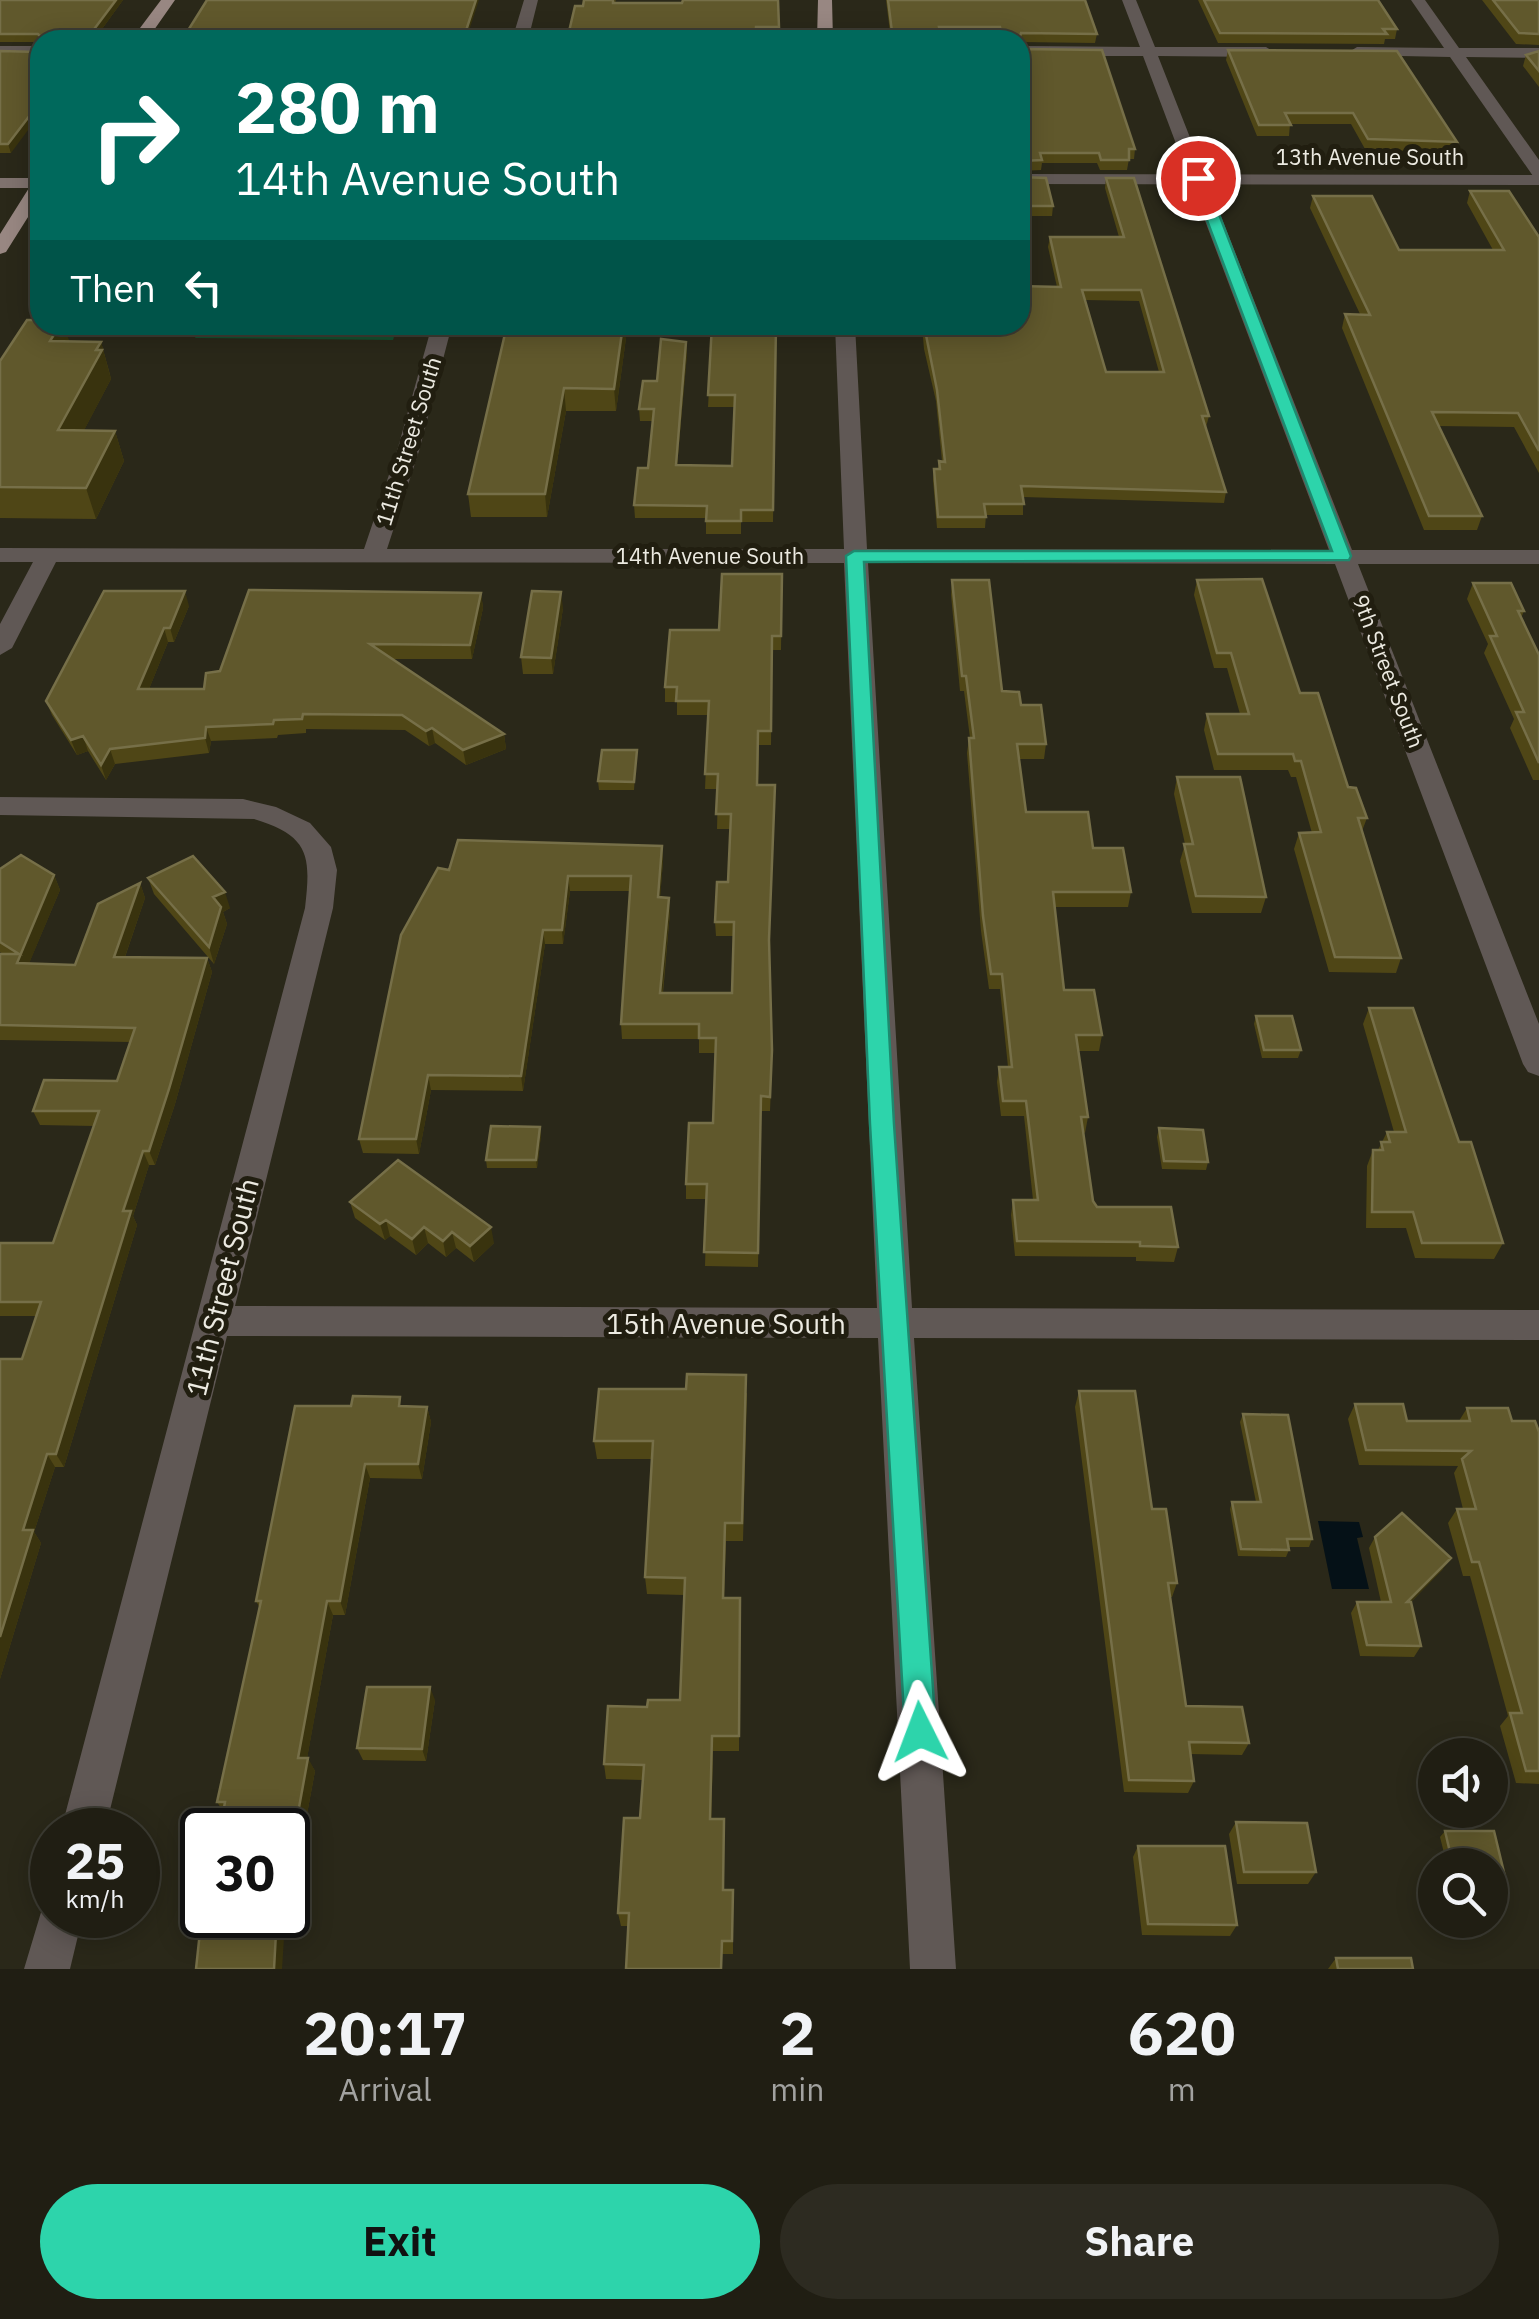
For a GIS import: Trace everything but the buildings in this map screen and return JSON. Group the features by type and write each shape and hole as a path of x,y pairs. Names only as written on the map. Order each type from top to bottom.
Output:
{"main road":[{"path":"146,30 168,0"},
{"path":"825,0 826,30"},
{"path":"0,183 30,184"},
{"path":"0,251 30,201"},
{"path":"0,251 30,232"}],"street":[{"path":"523,30 531,0"},
{"name":"9th Street South","path":"1129,0 1539,1064"},
{"path":"1418,0 1539,172"},
{"path":"0,51 30,51"},
{"path":"1030,52 1283,52"},
{"path":"1337,52 1539,53"},
{"name":"13th Avenue South","path":"1030,178 1539,180"},
{"name":"11th Street South","path":"373,556 408,451 439,335"},
{"path":"845,335 895,1324 933,1969"},
{"name":"14th Avenue South","path":"0,555 1539,557"},
{"path":"0,648 48,555"},
{"name":"11th Street South","path":"0,806 268,812 314,842 324,861 319,908 89,1808"},
{"name":"15th Avenue South","path":"214,1321 1539,1325"},
{"path":"47,1969 55,1938"}],"green space":[{"path":"197,335 395,335 393,340 195,338"}],"shaded area":[{"path":"1318,1521 1359,1522 1363,1537 1357,1538 1369,1589 1332,1589"}],"route":[{"path":"920,1732 882,1124 854,556 1342,556 1198,178"}]}
